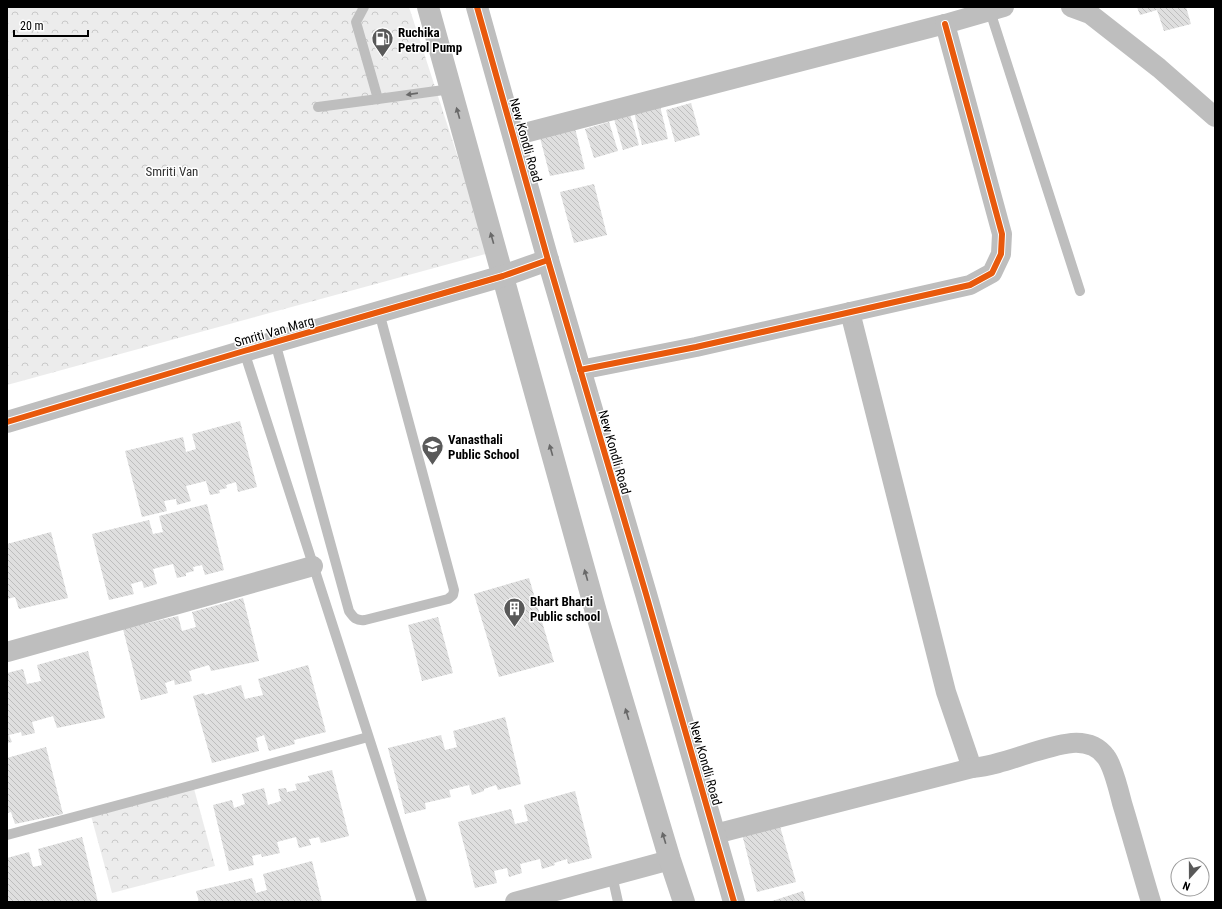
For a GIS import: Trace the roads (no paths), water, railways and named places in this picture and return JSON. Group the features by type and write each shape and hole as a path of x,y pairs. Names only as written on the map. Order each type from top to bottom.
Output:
{"street":[{"path":"428,7 596,612 670,860 684,902"},
{"name":"New Kondli Road","path":"477,7 548,260 734,902"},
{"path":"1071,7 1090,14 1212,110"},
{"path":"513,136 945,24 997,9"},
{"path":"580,370 696,347 970,285 992,273 1001,254 1002,234 945,24"},
{"name":"Smriti Van Marg","path":"7,422 503,276 548,260"},
{"path":"850,312 946,692 972,768"},
{"path":"7,652 313,566"},
{"path":"715,834 972,768 984,767 1052,747 1072,743 1084,743 1097,747 1107,758 1115,779 1151,902"},
{"path":"515,902 670,860"}],"lane":[{"path":"364,7 356,22 378,99"},
{"path":"997,9 1080,291"},
{"path":"318,107 451,89"},
{"path":"275,342 349,611 354,618 365,620 448,599 453,595 454,590 379,312"},
{"path":"244,351 422,902"},
{"path":"7,835 368,737"},
{"path":"612,875 618,902"}],"place":[{"name":"Ruchika Petrol Pump","path":"382,58"},
{"name":"Vanasthali Public School","path":"433,466"},
{"name":"Bhart Bharti Public school","path":"514,628"}],"park label":[{"name":"Smriti Van","path":"172,171"}]}
